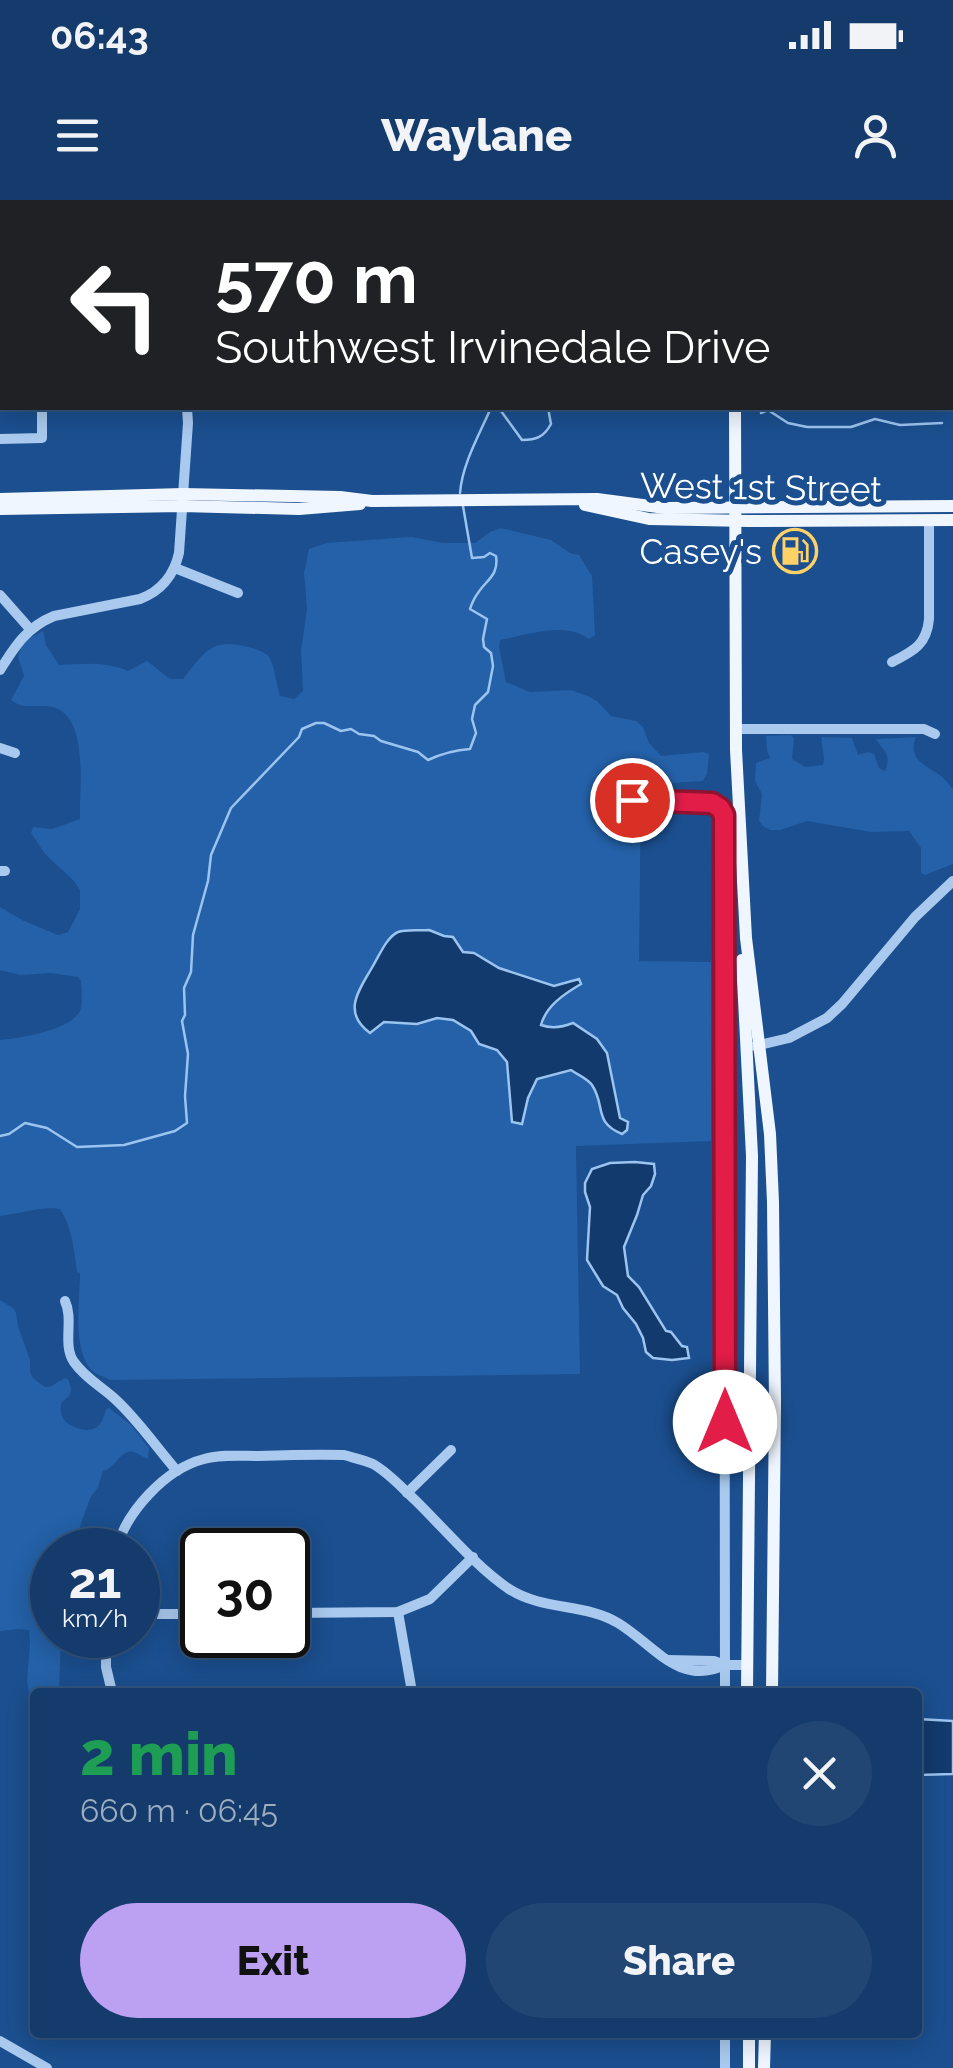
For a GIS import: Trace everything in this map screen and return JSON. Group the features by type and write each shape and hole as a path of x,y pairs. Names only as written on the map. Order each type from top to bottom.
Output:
{"main road":[{"path":"735,410 736,729 752,1047 747,1688"},
{"name":"West 1st Street","path":"0,499 611,500 735,514 953,520"},
{"name":"West 1st Street","path":"0,509 182,500"},
{"name":"West 1st Street","path":"735,514 953,506"},
{"path":"752,1047 770,1134 773,1202 772,1688"},
{"path":"750,2038 750,2068"},
{"path":"764,2068 765,2038"}],"street":[{"path":"0,438 42,438 42,410"},
{"path":"0,670 30,629 54,616 149,596 167,581 178,553 188,410"},
{"path":"892,662 921,646 927,634 928,520"},
{"path":"174,568 238,593"},
{"path":"0,595 30,629"},
{"path":"736,729 924,729 935,734"},
{"path":"0,748 15,753"},
{"path":"632,800 712,803 724,815 726,1688"},
{"path":"752,1047 788,1038 827,1018 906,927 953,881"},
{"path":"65,1301 70,1312 73,1360 121,1405 177,1472"},
{"path":"724,1318 750,1318"},
{"path":"408,1493 451,1450"},
{"path":"123,1528 138,1503 199,1460 223,1456 344,1456 370,1462 385,1471 499,1581 522,1596 610,1619 667,1660 747,1665"},
{"path":"310,1613 398,1612 430,1599 473,1557"},
{"path":"398,1612 411,1688"},
{"path":"106,1658 111,1688"},
{"path":"725,2038 725,2068"},
{"path":"0,2041 47,2068"}],"shaded area":[{"path":"501,528 551,540 579,555 592,576 595,635 589,639 557,630 500,640 506,682 530,692 571,690 590,697 611,716 636,721 661,756 709,754 703,781 641,785 639,961 711,962 711,1141 576,1146 580,1374 110,1380 99,1375 87,1365 83,1354 78,1326 80,1273 60,1209 0,1216 0,1040 63,1025 78,1014 82,1002 78,977 51,973 20,975 0,970 0,907 58,935 68,932 80,909 80,890 45,854 31,833 33,827 52,829 80,819 78,741 66,715 56,708 11,700 24,676 18,657 23,642 43,631 46,645 59,665 103,664 128,671 147,661 170,679 183,679 210,649 235,644 267,655 280,696 294,699 303,691 301,651 307,609 304,573 309,549 327,543 412,537 443,543 475,543"},
{"path":"791,735 792,759 805,767 823,765 822,737 852,738 858,755 874,754 879,768 885,771 887,757 876,739 916,737 916,757 953,789 953,864 925,875 921,873 921,848 909,831 871,832 807,821 780,830 763,826 759,821 762,794 755,781 756,763 770,758 766,736"},
{"path":"429,930 453,937 463,952 554,986 579,979 581,984 551,1006 541,1025 573,1023 597,1039 607,1053 620,1118 628,1122 627,1130 622,1134 607,1124 592,1085 571,1070 537,1079 522,1124 512,1122 507,1062 497,1050 479,1044 471,1031 453,1020 384,1022 370,1033 361,1025 356,1016 356,999 387,942 398,932"},
{"path":"610,1163 654,1164 655,1174 624,1247 628,1276 666,1331 687,1347 689,1358 653,1358 646,1352 636,1324 617,1295 603,1286 587,1260 590,1207 585,1183 592,1169"},
{"path":"0,1300 16,1313 33,1378 45,1387 68,1379 70,1393 61,1403 66,1422 83,1430 93,1429 109,1408 131,1425 149,1448 148,1459 129,1452 103,1471 80,1528 30,1528 30,1643 29,1630 0,1631"},
{"path":"30,1643 30,1658 60,1658 59,1688 30,1688 30,1699 27,1680"},
{"path":"922,1719 953,1721 953,1774 922,1775"}],"waterway":[{"path":"460,493 467,461 490,410"},
{"path":"490,410 501,411 522,440 539,437 548,428 548,410"},
{"path":"761,413 768,410 788,423 807,427 851,427 875,419 900,425 942,423"},
{"path":"0,1136 25,1123 47,1128 77,1147 124,1145 175,1131 187,1123 184,988 191,972 193,935 211,855 231,808 299,737 302,729 316,723 341,731 351,729 418,752 428,760 470,749 476,733 472,719 475,705 488,692 493,666 491,653 484,647 487,619 470,609 494,573 496,556 490,553 472,558 463,506"}],"place":[{"name":"Casey's","path":"795,551"}],"route":[{"path":"632,800 712,803 724,815 725,1422"}]}
